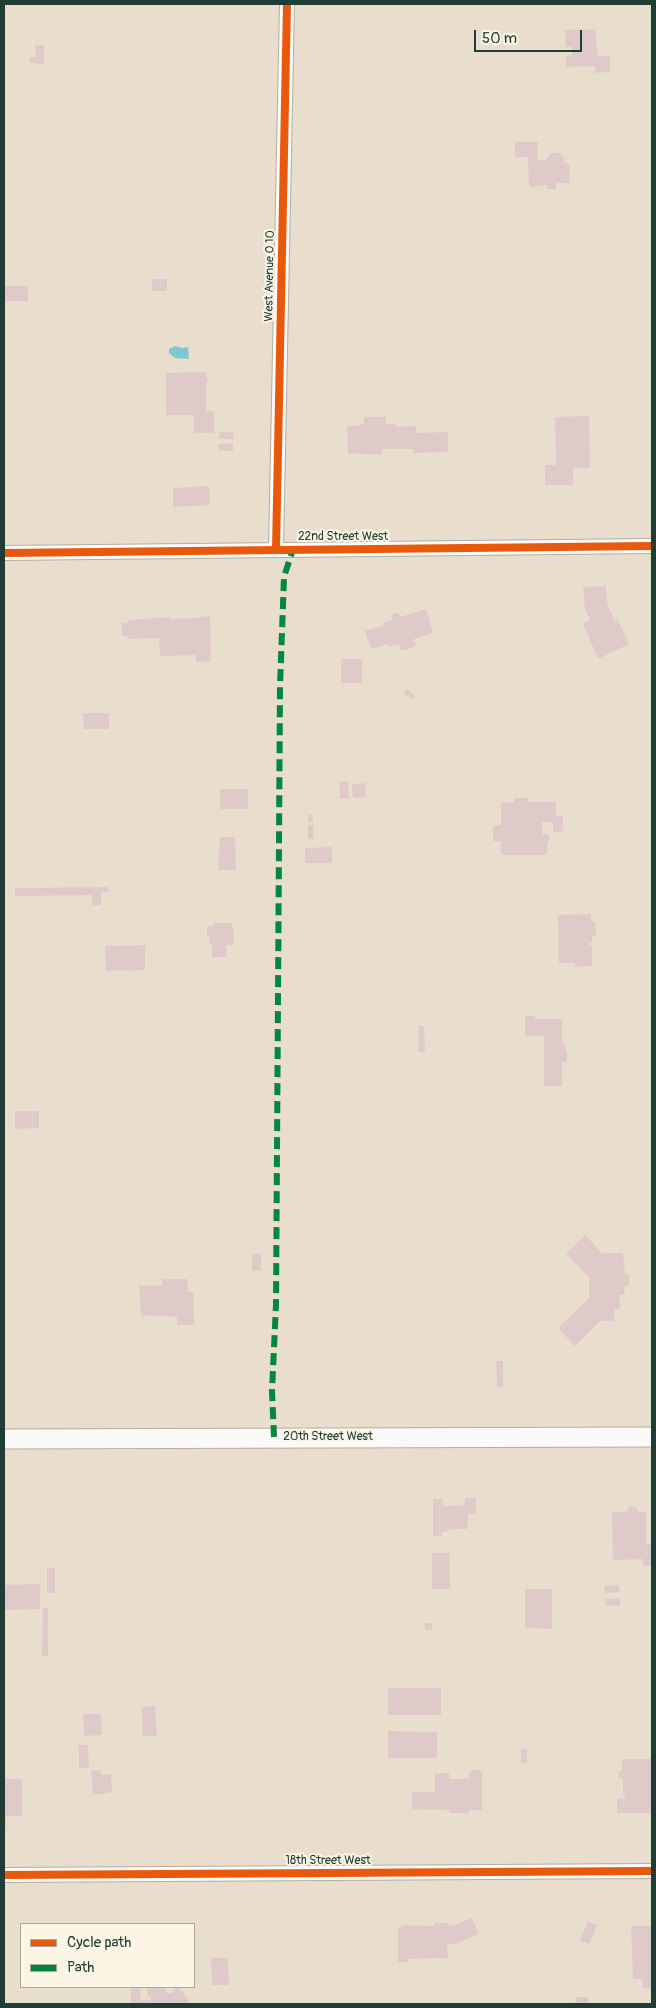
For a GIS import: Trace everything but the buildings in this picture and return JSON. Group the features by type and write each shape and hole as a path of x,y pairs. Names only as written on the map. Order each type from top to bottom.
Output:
{"main road":[{"name":"20th Street West","path":"4,1439 652,1437"}],"street":[{"name":"West Avenue O 10","path":"276,549 287,4"},
{"name":"22nd Street West","path":"4,552 652,546"},
{"name":"18th Street West","path":"4,1875 652,1871"}],"water":[{"path":"175,346 188,347 189,359 175,358 169,353 169,349"}],"marked path":[{"path":"274,1437 272,1391 276,1305 280,687 284,577 293,549"}],"cycle path":[{"path":"276,549 287,4"},
{"path":"4,553 652,546"},
{"path":"4,1875 652,1871"}]}
